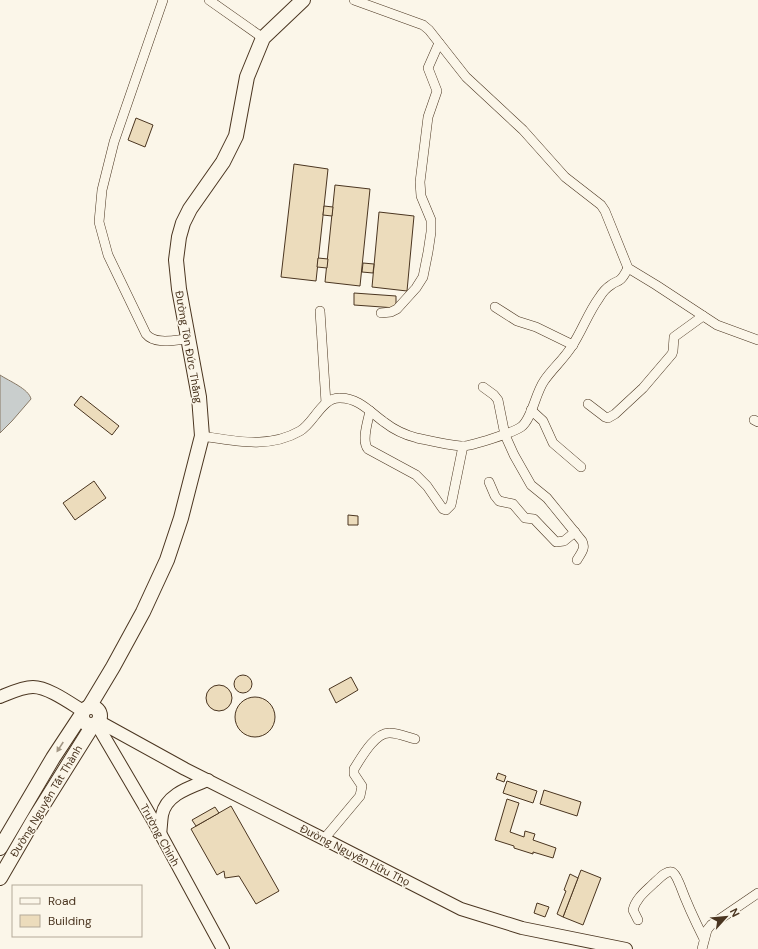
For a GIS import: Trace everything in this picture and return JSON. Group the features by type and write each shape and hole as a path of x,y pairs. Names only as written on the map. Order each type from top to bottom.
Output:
{"highway":[{"name":"Đường Tôn Đức Thắng","path":"84,711 113,667 143,612 167,560 182,518 202,436 199,397 187,339 176,260 183,223 190,209 231,149 236,136 247,77 263,38 303,0"},
{"path":"84,711 92,707 98,710 99,714 96,723"},
{"name":"Đường Nguyễn Tất Thành","path":"0,848 46,769 84,711"},
{"name":"Đường Nguyễn Tất Thành","path":"0,878 33,820 96,723"}],"main road":[{"path":"0,697 28,687 40,688 56,695 84,711"},
{"name":"Đường Nguyễn Hữu Thọ","path":"96,723 461,909 522,928 626,949"},
{"name":"Trường Chinh","path":"96,723 160,834 223,949"},
{"path":"160,834 162,813 168,804 176,795 208,780"}],"street":[{"path":"163,0 114,142 102,190 99,222 108,255 146,334 150,339 156,340 187,339"},
{"path":"209,0 263,38"},
{"path":"354,0 423,26 429,30 466,77 523,130 565,177 601,205 605,210 628,268 717,325 758,340"},
{"path":"381,313 391,312 397,309 416,288 423,277 428,252 431,220 421,196 420,182 428,117 437,92 428,68 439,43"},
{"path":"202,436 243,442 259,442 283,438 300,431 308,425 326,403 334,398 342,398 357,402 385,423 415,438 463,446 505,435 520,428 524,424 538,390 546,377 573,345 598,299 611,284 622,278 628,268"},
{"path":"495,307 518,321 536,327 573,345"},
{"path":"320,311 326,403"},
{"path":"588,404 605,417 608,418 615,414 643,388 672,354 674,337 703,316"},
{"path":"483,388 494,395 498,400 505,435 514,455 531,485 547,498 584,545 577,560"},
{"path":"531,410 543,421 553,443 581,467"},
{"path":"370,411 364,441 366,447 416,475 427,486 443,509 446,510 451,505 463,446"},
{"path":"489,482 495,496 499,501 513,504 526,518 534,519 556,542 564,541 575,532"},
{"path":"324,839 360,796 362,786 354,774 354,769 375,740 386,733 415,739"},
{"path":"638,920 633,910 637,900 658,879 670,871 674,873 678,880 688,908 704,939"},
{"path":"702,949 707,930 711,925 758,893"}],"shaded area":[{"path":"0,375 27,392 31,399 0,433"}],"building":[{"path":"136,118 153,125 145,147 128,140"},
{"path":"294,164 328,169 316,281 281,277"},
{"path":"335,185 370,189 360,286 325,282"},
{"path":"324,206 333,207 332,216 323,215"},
{"path":"379,212 414,216 407,291 372,287"},
{"path":"318,258 328,259 327,268 317,267"},
{"path":"363,263 374,264 373,273 362,272"},
{"path":"354,293 396,296 396,308 354,305"},
{"path":"81,396 119,426 112,435 74,405"},
{"path":"94,481 106,498 75,520 63,503"},
{"path":"348,515 358,516 358,525 348,525"},
{"path":"243,675 249,678 252,684 249,690 243,693 237,690 234,684 237,678"},
{"path":"351,677 358,690 336,703 329,689"},
{"path":"219,685 228,689 232,698 228,707 219,711 210,707 206,698 210,689"},
{"path":"251,697 259,697 266,700 272,706 275,717 272,728 266,734 259,737 251,737 244,734 238,728 235,721 235,713 238,706 244,700"},
{"path":"498,773 506,776 504,782 496,779"},
{"path":"507,781 537,791 533,803 503,793"},
{"path":"544,790 581,802 577,816 540,804"},
{"path":"507,799 519,803 510,832 524,837 525,831 535,834 533,840 556,848 553,858 533,852 533,854 495,840"},
{"path":"231,806 279,891 256,904 239,876 225,878 224,871 217,875 191,829"},
{"path":"215,807 219,813 196,826 192,820"},
{"path":"581,870 601,878 583,925 563,917"},
{"path":"570,874 578,878 563,917 557,914 566,891 564,890"},
{"path":"537,903 549,907 545,917 534,913"}]}
